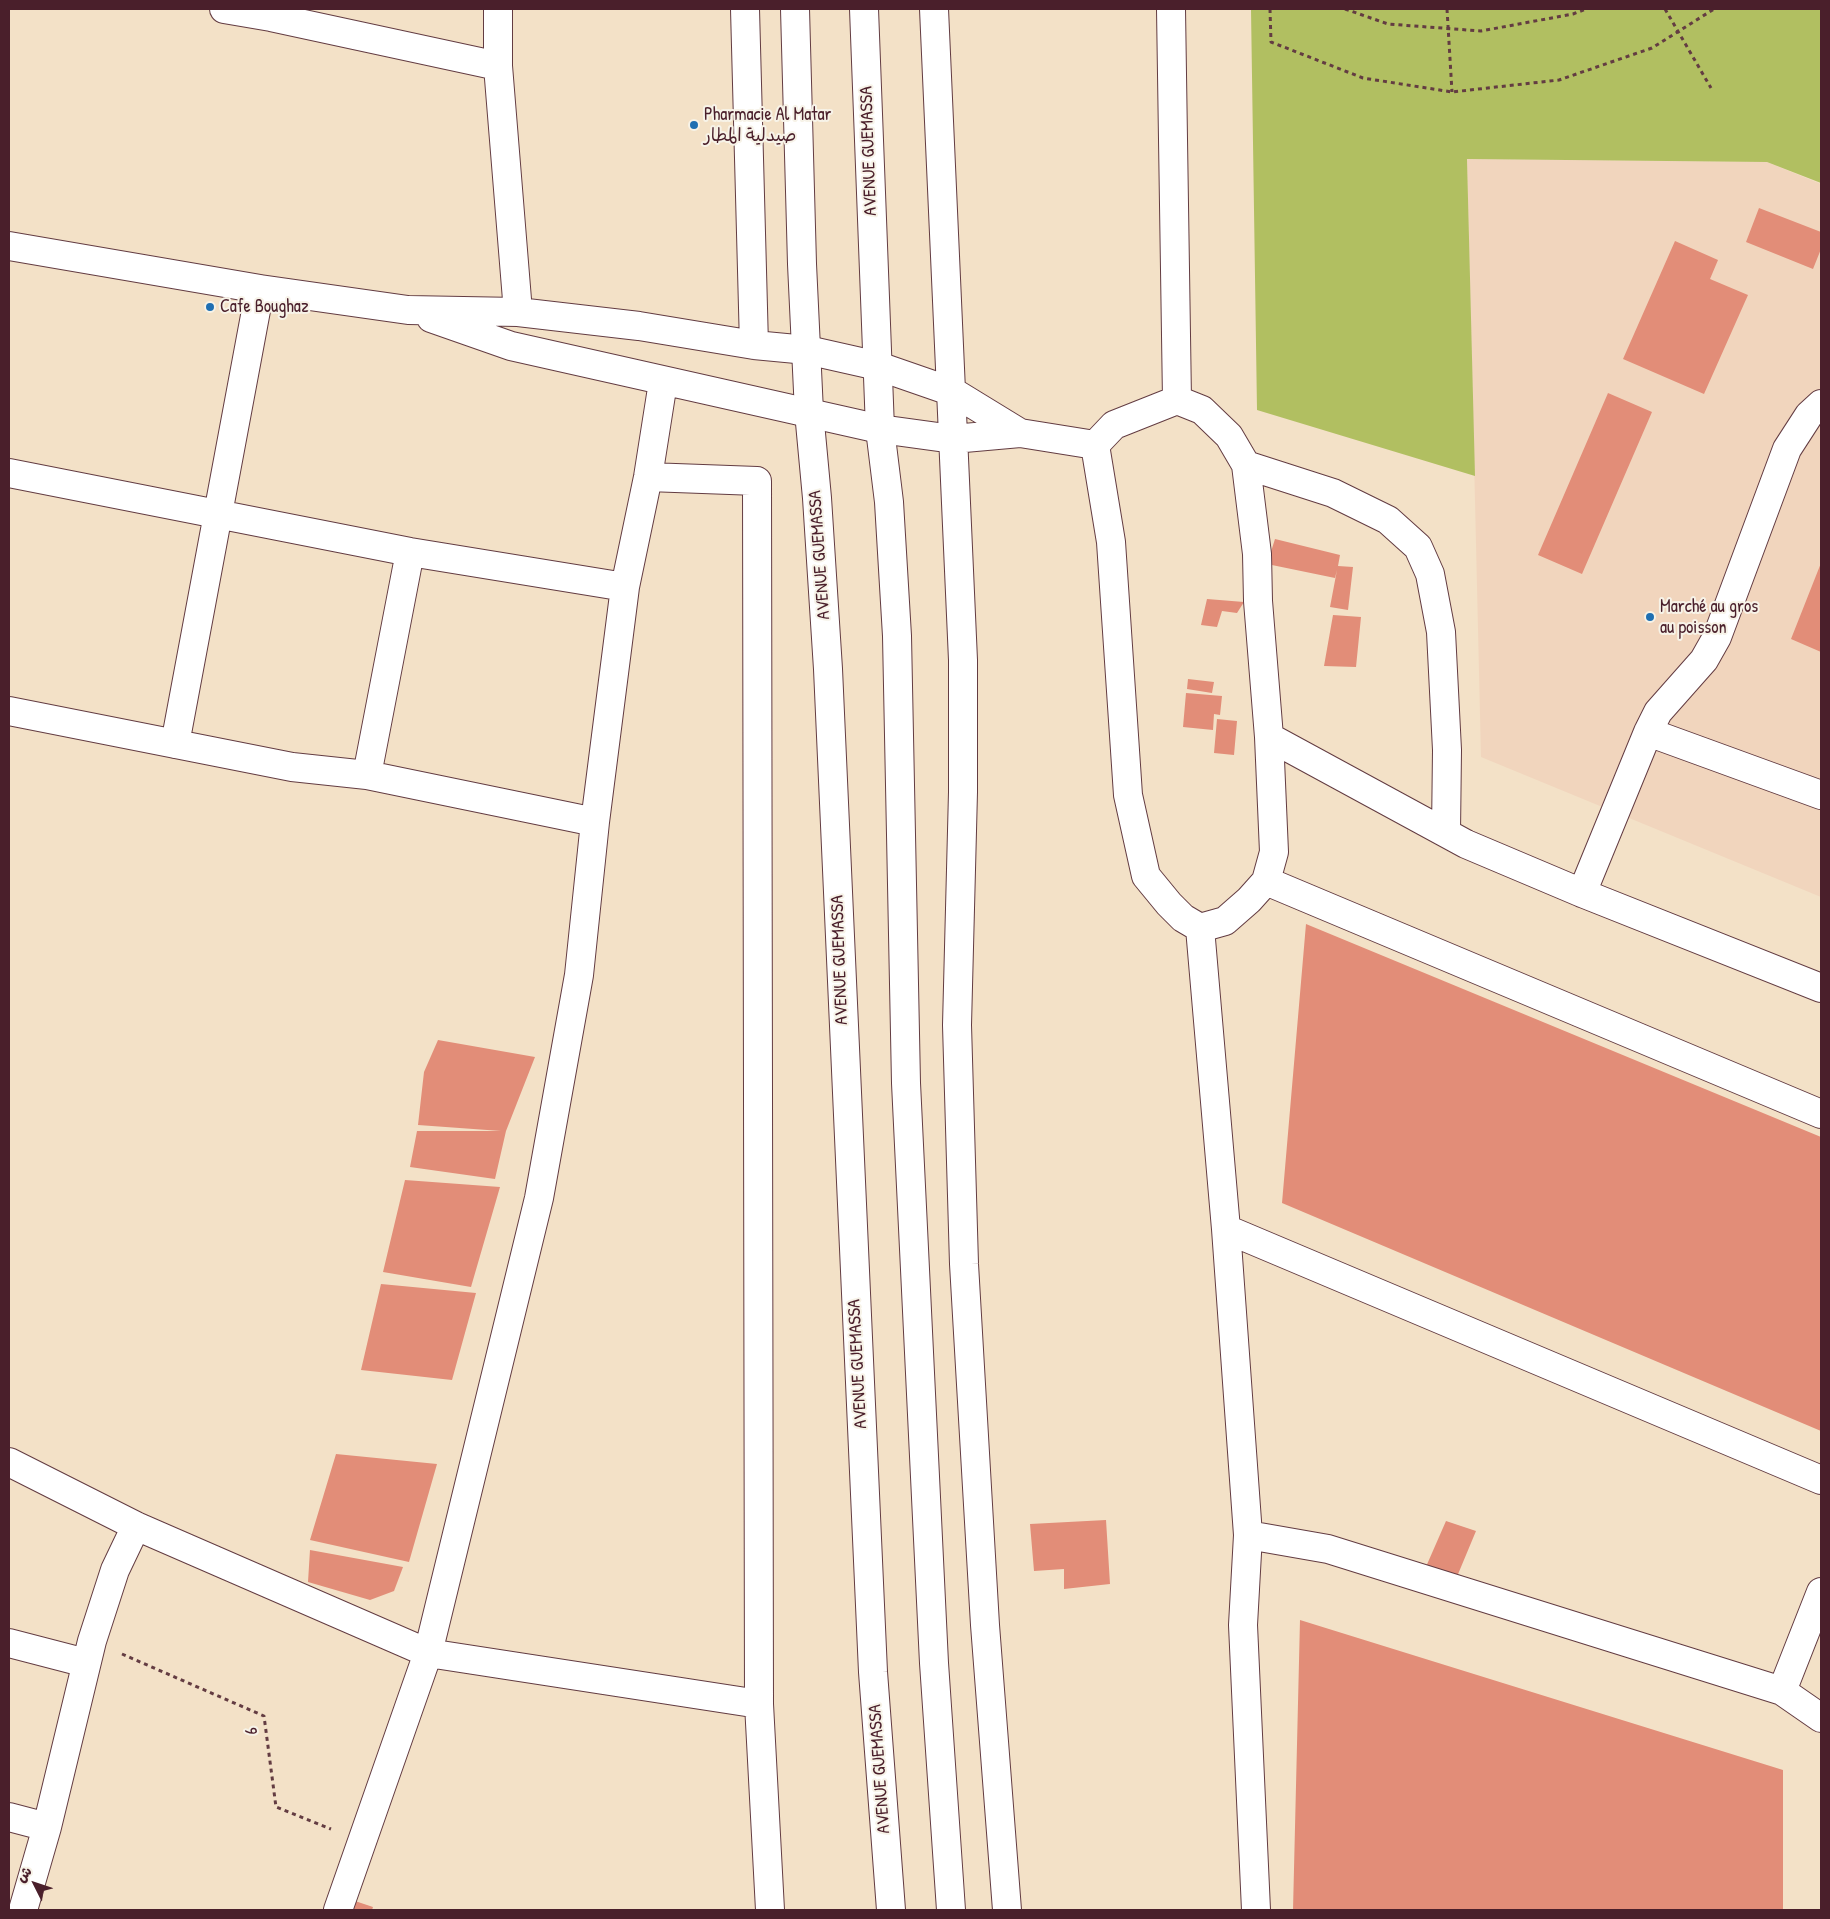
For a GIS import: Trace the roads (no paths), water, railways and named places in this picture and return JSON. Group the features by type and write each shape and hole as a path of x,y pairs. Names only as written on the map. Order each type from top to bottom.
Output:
{"street":[{"path":"224,9 272,17 498,66"},
{"path":"498,9 498,66 518,312"},
{"path":"744,9 754,345"},
{"name":"AVENUE GUEMASSA","path":"795,9 802,264 809,412 817,498 828,679 873,1672 891,1910"},
{"name":"AVENUE GUEMASSA","path":"864,9 880,429 889,502 897,636 906,1083 934,1663 951,1910"},
{"path":"934,9 963,660 963,792 957,1025 964,1264 985,1625 1008,1910"},
{"path":"1171,9 1177,400"},
{"path":"9,246 260,289 408,310 518,312 640,326 754,345 807,350 878,366 952,392 1020,433"},
{"path":"175,744 260,289"},
{"path":"408,310 511,346 662,382 809,412 880,429 953,439 1020,433 1095,445"},
{"path":"338,1910 428,1653 539,1198 579,975 595,822 625,587 648,477 662,382"},
{"path":"1177,400 1202,410 1229,436 1246,465 1257,554 1258,601 1269,737 1274,852 1266,881 1249,900 1224,921 1200,928 1183,918 1168,904 1146,876 1128,795 1111,542 1095,445 1114,425 1177,400"},
{"path":"1582,893 1648,732 1658,712 1704,660 1717,636 1787,449 1809,415 1821,404"},
{"path":"1246,465 1333,493 1388,520 1418,547 1430,574 1441,632 1447,750 1446,832"},
{"path":"9,473 410,552 625,587"},
{"path":"648,477 757,482 759,1704 770,1910"},
{"path":"367,775 410,552"},
{"path":"9,711 292,767 367,775 595,822"},
{"path":"1648,732 1821,795"},
{"path":"1269,737 1466,844 1582,893 1821,988"},
{"path":"1266,881 1821,1114"},
{"path":"1200,928 1226,1229 1248,1535 1243,1625 1256,1910"},
{"path":"1226,1229 1821,1480"},
{"path":"9,1462 136,1526 428,1653 759,1704"},
{"path":"23,1910 47,1827 89,1652 115,1570 136,1526"},
{"path":"1248,1535 1328,1549 1782,1691 1821,1718"},
{"path":"1782,1691 1821,1592"},
{"path":"9,1643 89,1652"},
{"path":"9,1817 47,1827"}],"place":[{"name":"Pharmacie Al Matar صيدلية المطار","path":"694,125"},
{"name":"Cafe Boughaz","path":"210,307"},
{"name":"Marché au gros au poisson","path":"1650,617"}]}
